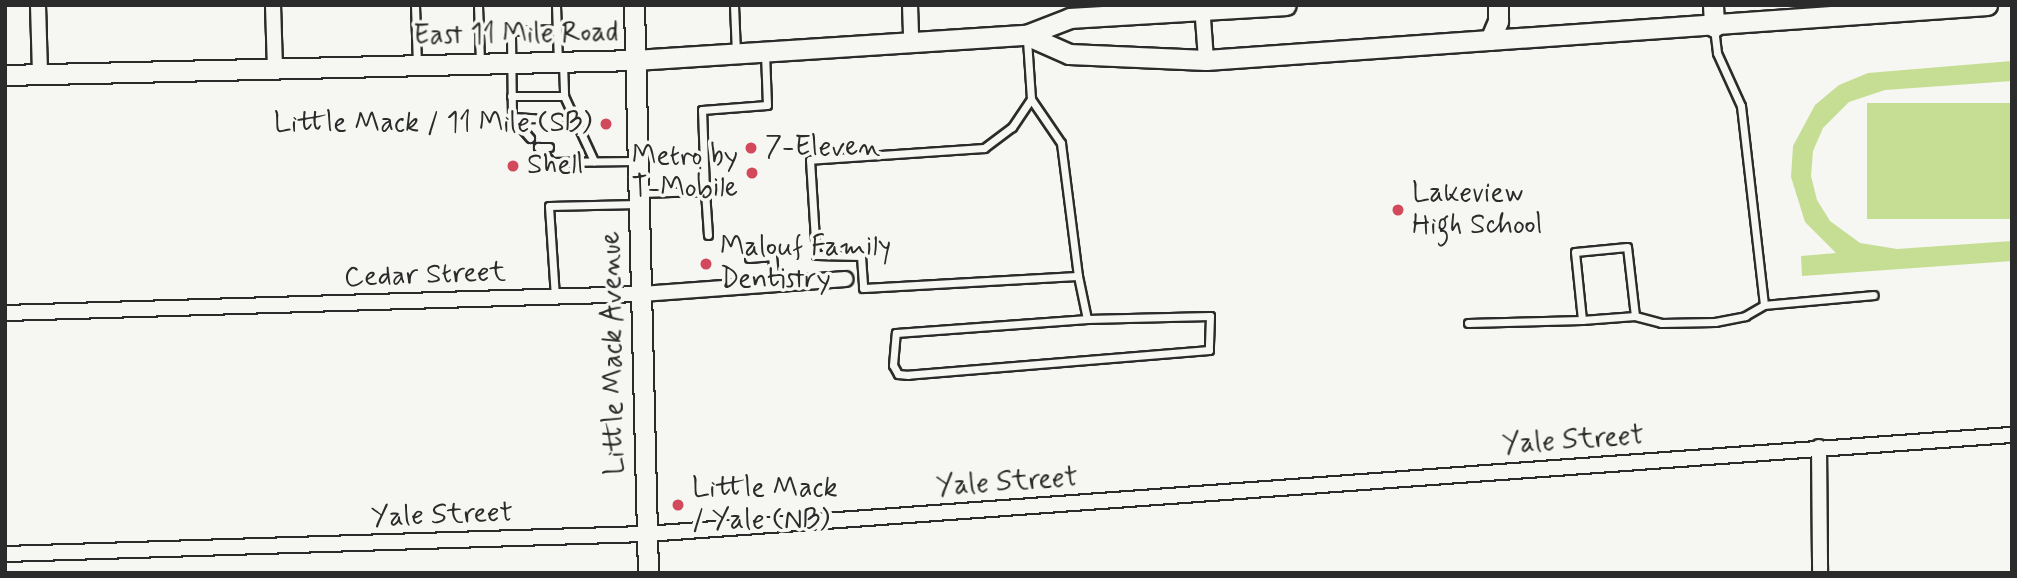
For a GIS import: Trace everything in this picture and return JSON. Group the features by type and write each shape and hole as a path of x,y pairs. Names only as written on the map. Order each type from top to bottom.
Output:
{"main road":[{"name":"Little Mack Avenue","path":"634,5 648,573"},
{"name":"East 11 Mile Road","path":"5,75 635,60 911,39 1026,35 1070,18 1286,5"},
{"path":"1490,40 1498,22 1498,5"},
{"path":"1713,5 1714,27"},
{"name":"East 11 Mile Road","path":"1026,35 1069,54 1206,60 1714,27 1987,5"}],"street":[{"path":"38,5 40,74"},
{"path":"273,5 275,68"},
{"path":"910,5 911,39"},
{"path":"1202,8 1206,60"},
{"name":"Cedar Street","path":"5,313 642,294 845,279"},
{"name":"Yale Street","path":"5,554 646,534 2012,435"},
{"path":"1819,447 1820,573"}],"lane":[{"path":"415,5 417,65"},
{"path":"478,5 480,64"},
{"path":"556,5 564,96 594,161"},
{"path":"734,5 736,54"},
{"path":"1714,27 1717,53 1741,106 1764,305"},
{"path":"530,138 512,117 511,31 557,29"},
{"path":"1026,35 1031,99 1061,143 1078,276 1087,319"},
{"path":"708,235 702,110 767,105 765,52"},
{"path":"511,96 564,96"},
{"path":"1031,99 1012,127 984,148 810,160 816,255 861,256 863,288 1078,276"},
{"path":"512,117 534,118"},
{"path":"561,117 574,117"},
{"path":"576,146 587,146"},
{"path":"549,147 538,147 551,162 638,160"},
{"path":"555,297 549,206 705,191"},
{"path":"1582,320 1575,252 1627,247 1635,316"},
{"path":"749,258 772,256 775,284"},
{"path":"845,279 862,278"},
{"path":"1468,323 1635,316 1661,323 1715,322 1745,316 1764,305 1874,295"},
{"path":"1210,316 1209,350 908,375 898,374 893,365 895,333 1087,319 1210,316"}],"green space":[{"path":"2012,61 2012,81 1885,90 1849,102 1823,128 1813,151 1811,176 1817,200 1830,221 1860,243 1897,249 2012,241 2012,261 1802,276 1801,256 1836,253 1805,222 1791,177 1793,146 1815,105 1839,85 1868,73"},
{"path":"1867,103 2012,103 2012,219 1867,219"}],"place":[{"name":"Little Mack / 11 Mile (SB)","path":"606,124"},
{"name":"7-Eleven","path":"751,148"},
{"name":"Shell","path":"513,166"},
{"name":"Metro by T-Mobile","path":"752,173"},
{"name":"Lakeview High School","path":"1398,210"},
{"name":"Malouf Family Dentistry","path":"706,264"},
{"name":"Little Mack / Yale (NB)","path":"678,505"}]}
